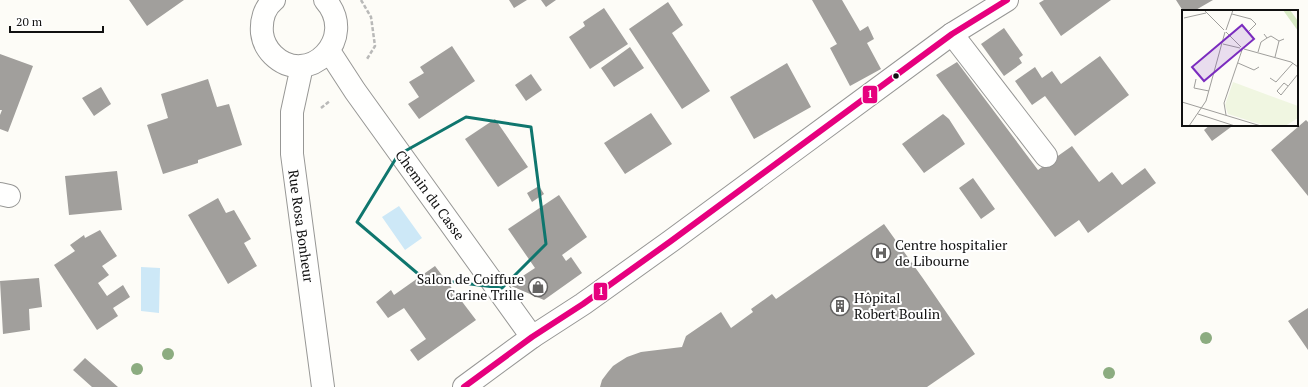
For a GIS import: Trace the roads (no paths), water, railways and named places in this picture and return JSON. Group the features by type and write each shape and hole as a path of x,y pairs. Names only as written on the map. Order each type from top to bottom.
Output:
{"street":[{"path":"274,0 264,14 262,26 263,39 269,50 278,59 289,64 302,66 313,64 322,59 330,51 335,40 337,28 335,15 326,0"},
{"path":"464,387 532,337 584,304 952,34 1007,0"},
{"path":"952,34 1046,156"},
{"name":"Chemin du Casse","path":"330,51 350,83 532,337"},
{"name":"Rue Rosa Bonheur","path":"302,66 292,112 292,154 323,387"}],"water":[{"path":"399,206 422,238 405,250 382,217"},
{"path":"141,267 160,268 159,313 141,311"}],"place":[{"name":"Centre hospitalier de Libourne","path":"881,253"},
{"name":"Salon de Coiffure Carine Trille","path":"538,287"},
{"name":"Hôpital Robert Boulin","path":"840,306"}]}
